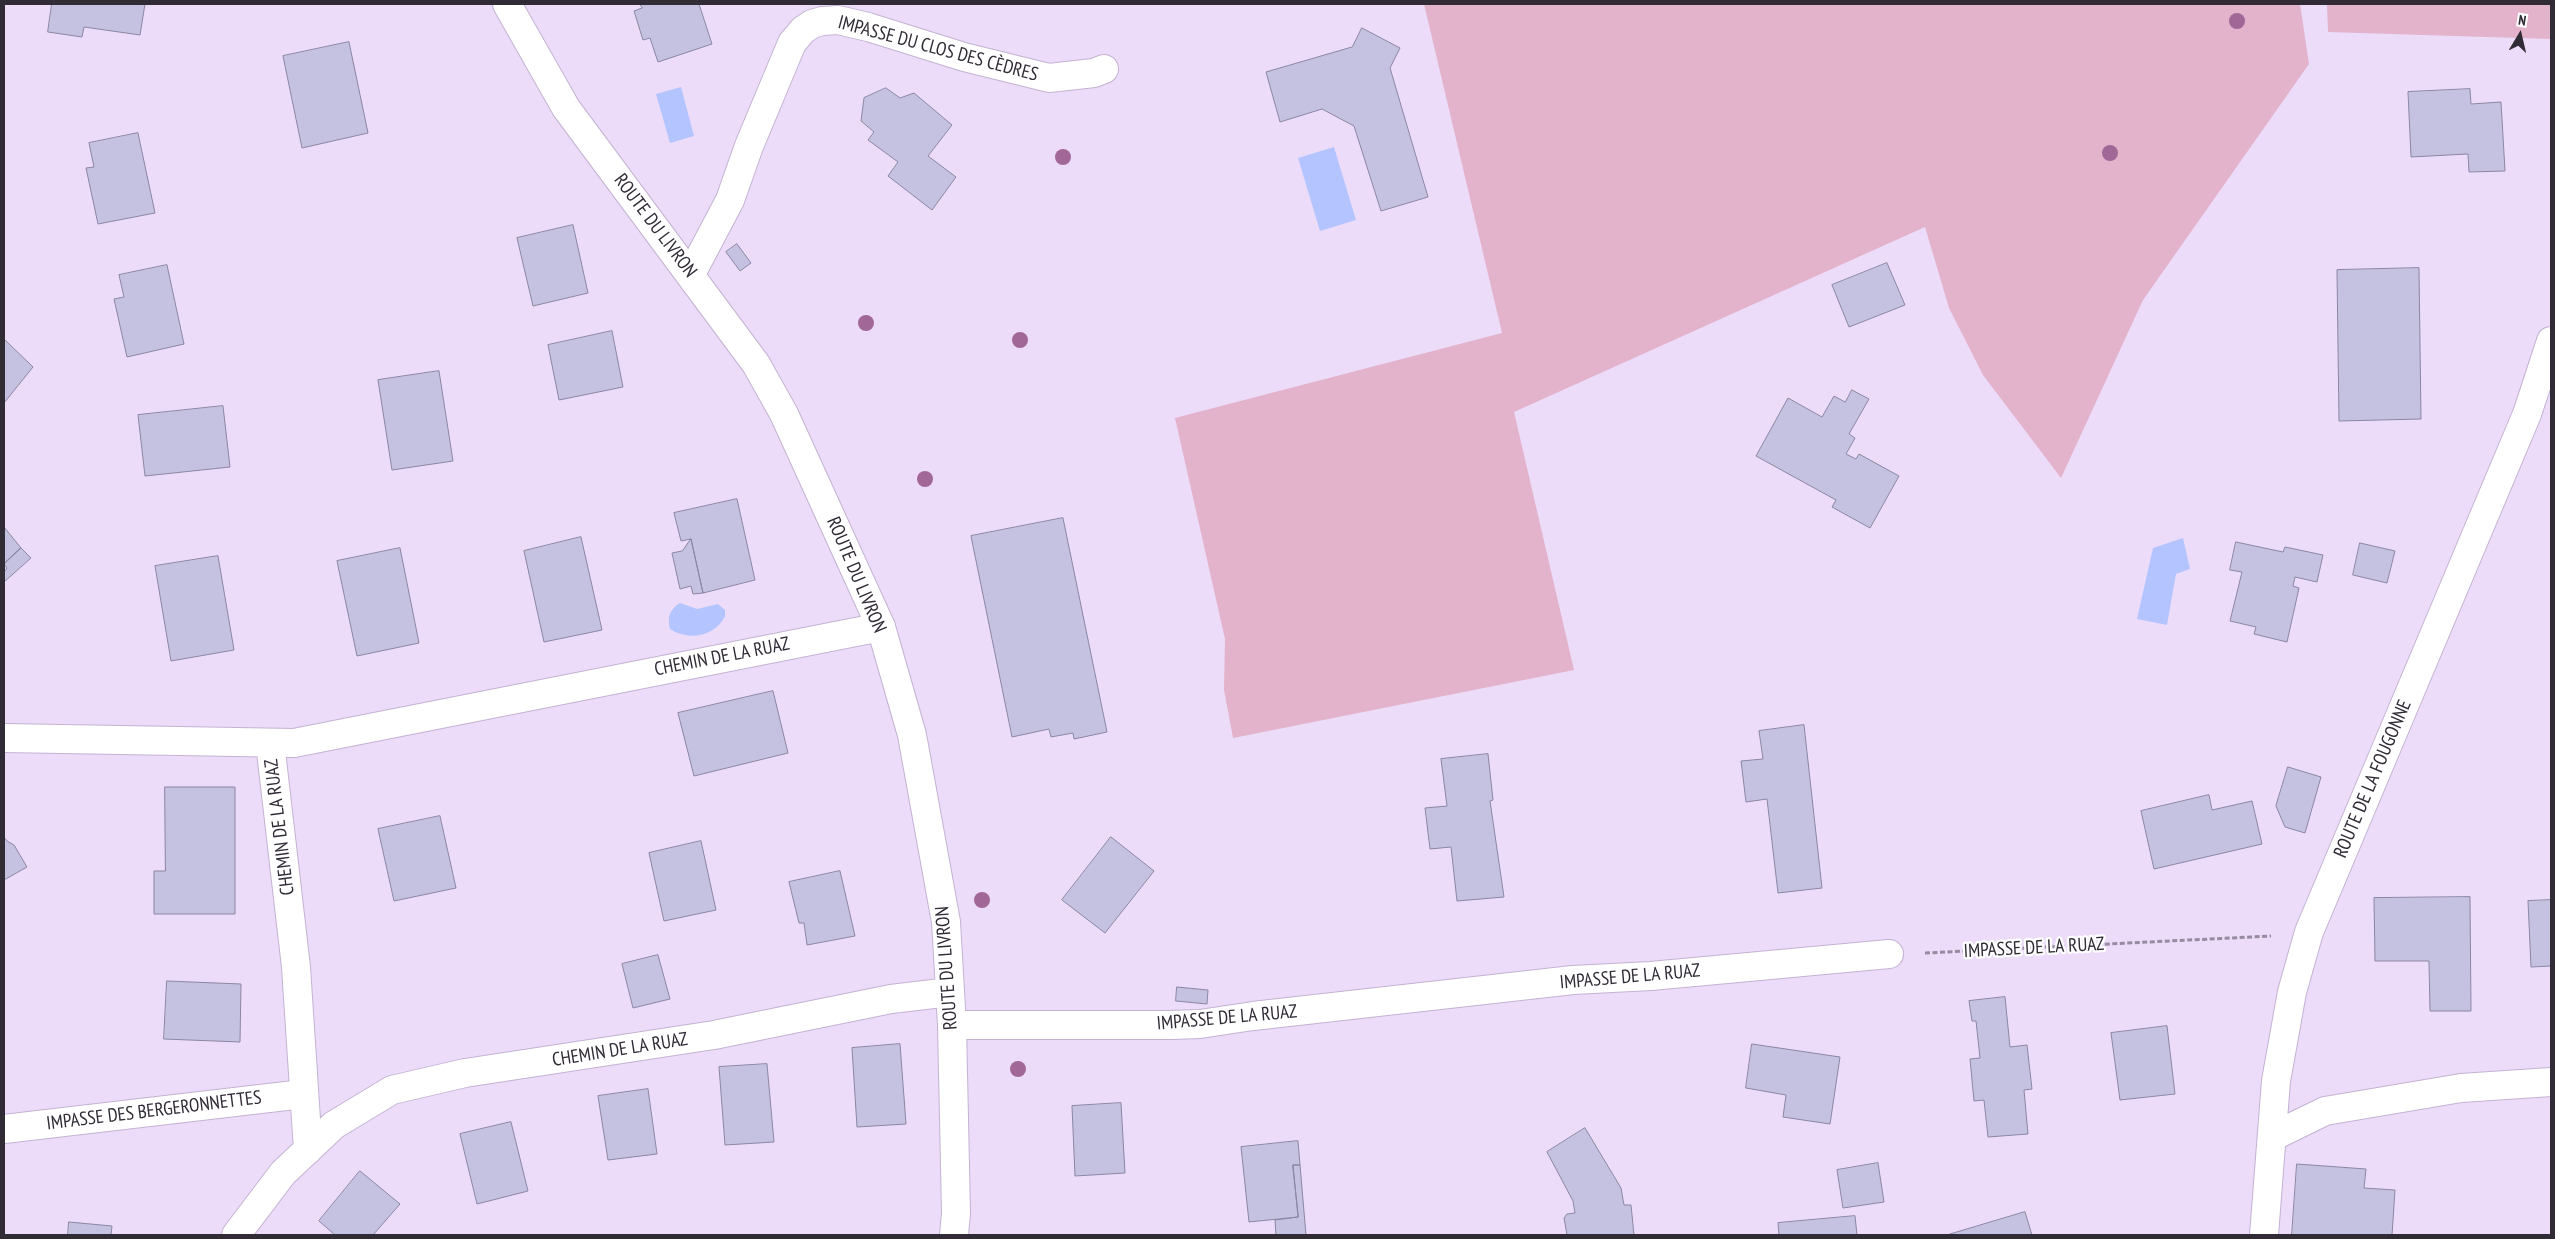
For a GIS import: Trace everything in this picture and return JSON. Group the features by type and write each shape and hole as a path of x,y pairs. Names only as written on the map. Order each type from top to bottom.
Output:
{"street":[{"name":"ROUTE DU LIVRON","path":"507,4 566,108 692,274 756,364 784,414 881,627 912,735 934,846 946,922 952,1024 956,1213 954,1235"},
{"name":"IMPASSE DU CLOS DES CÈDRES","path":"692,274 730,200 792,43 802,30 812,24 822,20 838,20 964,57 1049,78 1094,73 1104,69"},
{"name":"ROUTE DE LA FOUGONNE","path":"2264,1235 2276,1081 2288,1010 2308,932 2527,414 2551,341"},
{"name":"CHEMIN DE LA RUAZ","path":"4,738 294,743 881,627"},
{"name":"CHEMIN DE LA RUAZ","path":"270,743 296,967 308,1150"},
{"name":"IMPASSE DE LA RUAZ","path":"952,1024 1065,1026 1200,1024 1253,1016 1573,980 1651,976 1889,954"},
{"name":"CHEMIN DE LA RUAZ","path":"236,1235 283,1173 334,1126 392,1090 465,1073 714,1035 892,999 950,992"},
{"path":"2272,1138 2325,1111 2461,1088 2551,1082"},
{"name":"IMPASSE DES BERGERONNETTES","path":"4,1129 303,1094"}],"path":[{"name":"IMPASSE DE LA RUAZ","path":"1889,954 2046,948 2308,932"}],"shaded area":[{"path":"1424,4 2300,4 2309,64 2143,300 2061,478 1983,375 1949,308 1925,227 1514,412 1574,670 1233,738 1224,690 1225,639 1175,418 1502,333"},
{"path":"2327,4 2551,4 2551,39 2328,32"}],"water":[{"path":"681,87 694,136 670,143 656,94"},
{"path":"1334,147 1356,220 1320,231 1298,158"},
{"path":"2183,538 2190,569 2176,574 2167,625 2137,619 2153,548"},
{"path":"680,603 697,609 718,604 725,610 725,616 715,629 708,633 693,636 677,633 670,629 669,617 674,608"}],"building":[{"path":"52,4 145,4 140,35 84,27 82,37 48,32"},
{"path":"640,4 699,4 712,44 658,62 650,38 643,40 634,11 642,8"},
{"path":"1362,28 1400,48 1390,68 1428,197 1381,211 1354,126 1322,109 1280,122 1266,72 1352,47"},
{"path":"349,42 368,133 302,148 283,56"},
{"path":"886,88 900,98 914,93 952,125 928,156 956,177 932,210 888,176 898,162 868,140 874,132 861,121 864,98"},
{"path":"2470,89 2471,104 2501,102 2505,171 2469,172 2468,154 2411,157 2408,92"},
{"path":"138,133 155,213 98,224 86,168 94,167 89,143"},
{"path":"573,225 588,293 533,306 517,238"},
{"path":"737,244 751,263 740,271 726,252"},
{"path":"1887,263 1905,305 1849,327 1832,285"},
{"path":"167,265 184,344 127,357 114,299 124,297 119,275"},
{"path":"2419,268 2421,419 2339,421 2337,270"},
{"path":"612,331 623,387 559,400 548,345"},
{"path":"4,339 33,367 4,403"},
{"path":"439,371 453,461 392,470 378,380"},
{"path":"1852,390 1869,399 1849,434 1855,438 1846,454 1856,459 1859,454 1899,476 1870,528 1832,507 1836,500 1756,456 1788,398 1822,417 1834,396 1845,402"},
{"path":"223,406 230,467 145,476 138,415"},
{"path":"737,499 755,580 703,593 691,539 681,541 674,513"},
{"path":"1063,518 1107,732 1074,739 1073,733 1051,737 1049,729 1012,737 971,536"},
{"path":"4,527 21,548 4,564"},
{"path":"581,537 602,630 544,642 524,551"},
{"path":"691,539 703,593 693,594 691,586 680,589 672,553 682,551"},
{"path":"2236,542 2283,552 2285,547 2323,555 2317,582 2295,577 2293,586 2299,588 2287,642 2254,634 2256,627 2230,621 2242,572 2230,570"},
{"path":"2360,543 2395,551 2387,583 2353,575"},
{"path":"21,548 31,558 4,582 4,572 7,568 4,564"},
{"path":"400,548 419,643 357,656 337,561"},
{"path":"218,556 234,650 171,661 155,566"},
{"path":"773,691 788,753 694,776 678,713"},
{"path":"1804,725 1822,888 1778,893 1767,799 1746,802 1741,761 1763,759 1759,731"},
{"path":"1488,754 1493,800 1490,801 1504,897 1457,901 1451,847 1430,849 1425,808 1447,806 1441,759"},
{"path":"2288,767 2321,777 2305,833 2285,827 2276,806"},
{"path":"165,787 235,787 235,914 154,914 154,871 165,871"},
{"path":"2209,795 2212,810 2252,801 2262,844 2154,869 2141,811"},
{"path":"440,816 456,888 394,901 378,829"},
{"path":"4,837 14,845 27,867 4,880"},
{"path":"1111,837 1154,871 1105,933 1062,900"},
{"path":"701,841 716,910 664,921 649,853"},
{"path":"840,871 855,936 807,945 804,923 799,923 789,882"},
{"path":"2470,897 2471,1011 2430,1011 2429,961 2375,961 2374,898"},
{"path":"2551,900 2551,966 2531,967 2528,901"},
{"path":"658,955 670,999 633,1008 622,964"},
{"path":"167,981 241,984 240,1042 164,1039"},
{"path":"1177,987 1208,990 1207,1004 1176,1001"},
{"path":"2005,997 2010,1047 2027,1045 2032,1089 2024,1090 2028,1134 1988,1137 1984,1100 1974,1101 1970,1059 1980,1058 1976,1021 1972,1021 1969,1001"},
{"path":"2167,1026 2175,1094 2120,1100 2111,1033"},
{"path":"900,1044 906,1124 857,1127 852,1048"},
{"path":"1752,1044 1840,1057 1830,1124 1783,1117 1786,1095 1746,1088"},
{"path":"767,1064 774,1142 725,1145 719,1067"},
{"path":"648,1089 657,1154 608,1160 598,1096"},
{"path":"1121,1103 1125,1173 1075,1176 1072,1106"},
{"path":"511,1122 528,1191 477,1204 460,1134"},
{"path":"1585,1128 1621,1188 1624,1205 1631,1205 1634,1235 1567,1235 1564,1218 1567,1214 1575,1213 1573,1201 1547,1152"},
{"path":"1298,1141 1300,1165 1293,1165 1298,1217 1249,1222 1241,1147"},
{"path":"1878,1163 1884,1202 1843,1208 1837,1170"},
{"path":"2297,1164 2366,1169 2364,1188 2395,1190 2392,1235 2292,1235"},
{"path":"1293,1165 1300,1165 1306,1235 1276,1235 1275,1220 1298,1217"},
{"path":"360,1171 400,1204 373,1235 335,1235 319,1221"},
{"path":"2025,1212 2032,1235 1947,1235"},
{"path":"1855,1216 1857,1235 1779,1235 1778,1223"},
{"path":"69,1222 112,1226 111,1235 68,1235"}]}
